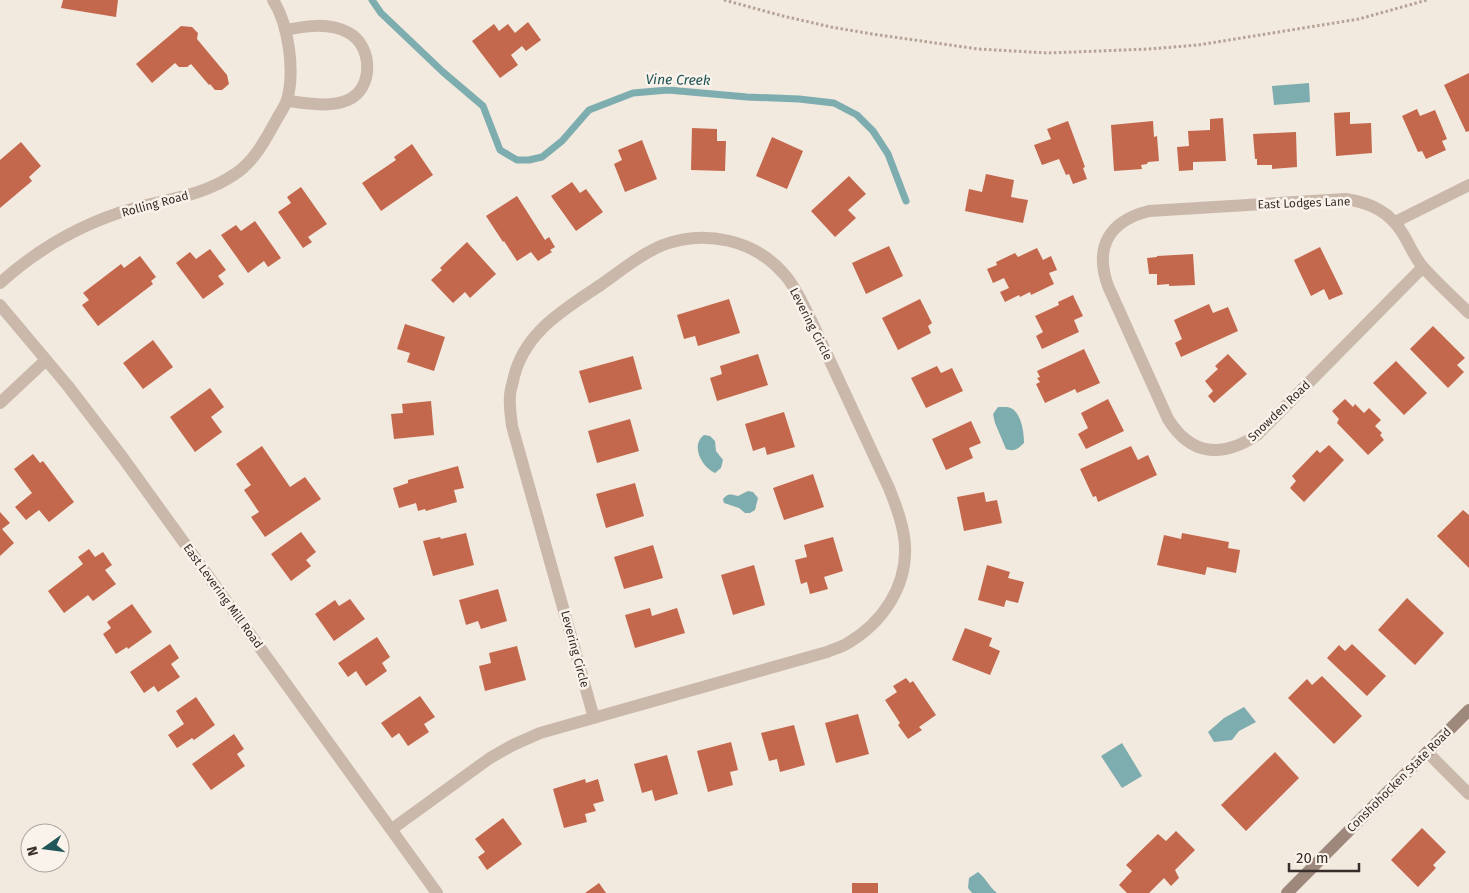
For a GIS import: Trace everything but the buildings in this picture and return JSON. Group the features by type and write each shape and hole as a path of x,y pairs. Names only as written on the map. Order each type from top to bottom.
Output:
{"main road":[{"name":"Conshohocken State Road","path":"1287,893 1469,710"}],"street":[{"name":"Rolling Road","path":"0,283 21,265 47,247 78,230 135,208 194,194 216,186 237,174 252,159 268,136 287,101 290,77 289,54 285,30 273,0"},
{"path":"285,30 319,25 333,27 350,34 361,44 367,59 367,75 361,90 350,99 335,104 287,101"},
{"path":"1395,222 1469,185"},
{"name":"East Lodges Lane","path":"1104,246 1122,222 1134,214 1149,210 1346,199 1360,201 1386,213 1395,222 1423,267 1469,313"},
{"name":"Levering Circle","path":"392,830 490,758 540,733 594,718 827,652 847,644 867,630 883,614 896,592 904,569 905,546 900,516 811,320 785,275 771,261 750,248 730,241 708,237 686,238 663,245 643,255 561,312 541,329 526,346 515,369 510,395 512,426 594,718"},
{"name":"Snowden Road","path":"1104,246 1102,260 1108,286 1168,419 1183,438 1194,445 1206,450 1220,451 1239,445 1257,435 1423,267"},
{"name":"East Levering Mill Road","path":"0,305 123,458 437,893"},
{"path":"0,403 46,360"},
{"path":"1427,752 1469,794"}],"path":[{"path":"724,0 856,32 978,49 1048,53 1141,50 1198,45 1359,19 1427,0"}],"water":[{"path":"1309,83 1310,102 1274,105 1272,86"},
{"path":"998,407 1012,409 1017,413 1021,421 1024,443 1016,449 1006,449 993,414"},
{"path":"704,435 710,436 715,441 716,451 723,460 721,468 715,473 706,466 699,456 698,445"},
{"path":"748,491 753,492 758,498 755,510 750,513 745,513 739,508 724,503 723,499 728,495 738,496"},
{"path":"1244,707 1256,722 1239,731 1232,740 1214,742 1208,732 1224,718"},
{"path":"1122,743 1142,776 1122,788 1101,756"},
{"path":"978,872 997,893 972,893 968,888 969,878"}],"waterway":[{"name":"Vine Creek","path":"372,0 381,13 443,72 483,106 500,150 517,160 542,157 562,141 589,110 633,93 668,90 747,97 799,99 834,103 857,115 873,131 888,154 906,201"}]}
